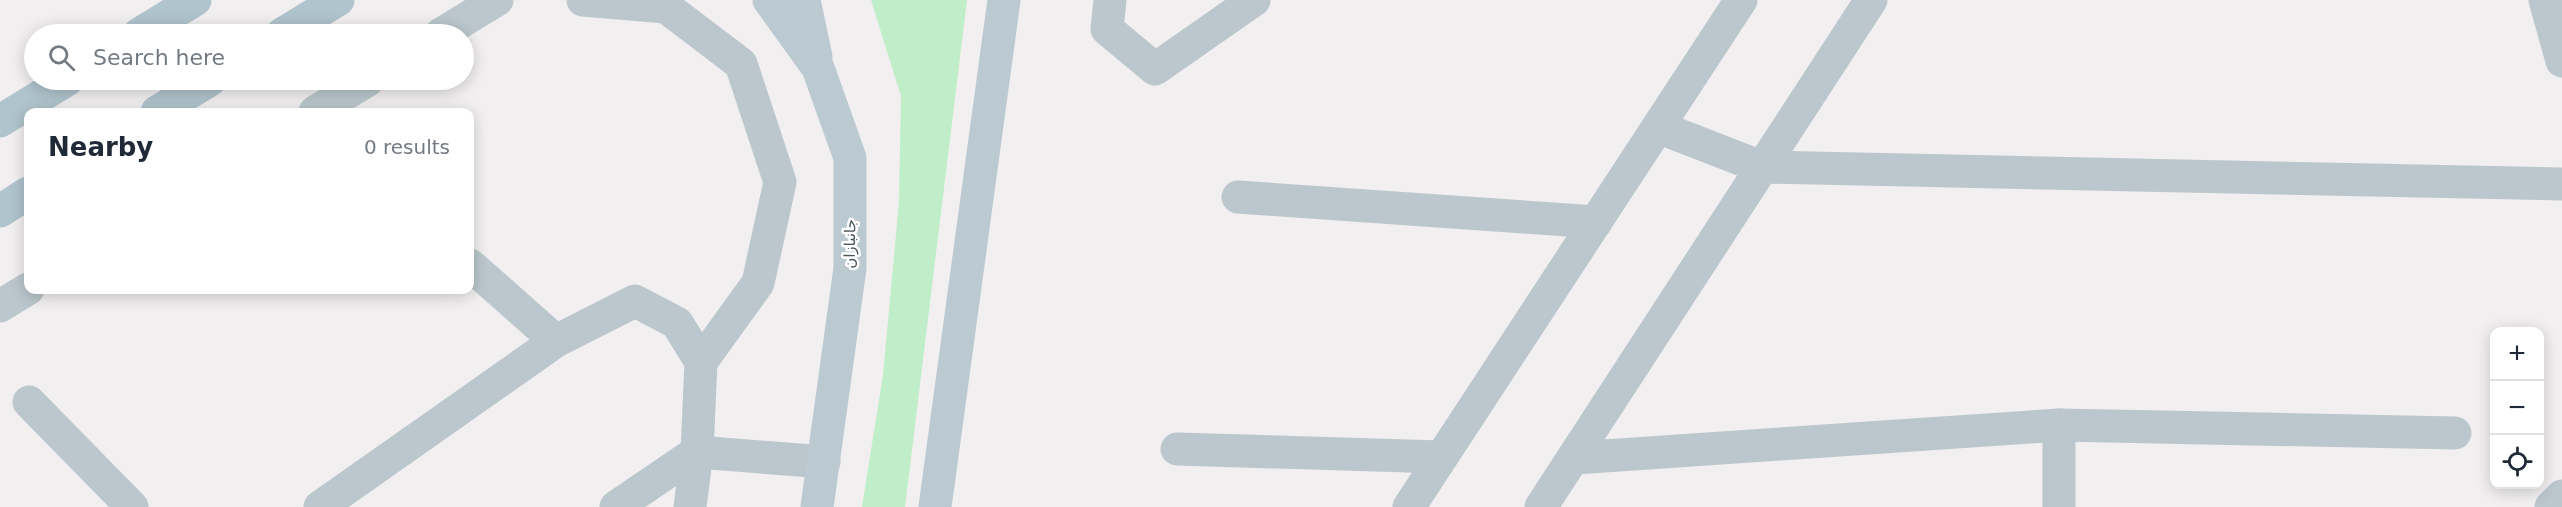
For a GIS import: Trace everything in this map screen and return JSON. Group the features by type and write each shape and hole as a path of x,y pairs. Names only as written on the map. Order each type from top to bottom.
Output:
{"main road":[{"path":"156,24 195,0"},
{"path":"298,24 338,0"},
{"name":"جانبازان","path":"769,0 818,68 850,158 850,268 818,507"},
{"path":"804,0 818,68"},
{"path":"935,507 1004,0"},
{"path":"0,121 51,90"},
{"path":"164,108 193,90"},
{"path":"0,211 24,196"}],"street":[{"path":"457,24 497,0"},
{"path":"582,0 666,7 741,64 780,182 758,283 701,362 697,452 690,507"},
{"path":"1110,0 1107,29 1155,69 1254,0"},
{"path":"1409,507 1741,0"},
{"path":"1541,507 1871,0"},
{"path":"2545,0 2562,61"},
{"path":"322,108 351,90"},
{"path":"1658,127 1761,167 2562,184"},
{"path":"1238,197 1596,222"},
{"path":"474,269 556,341"},
{"path":"0,306 24,291"},
{"path":"320,507 556,341 635,302 677,323 701,362"},
{"path":"29,402 132,507"},
{"path":"1575,458 2059,425 2455,433"},
{"path":"2059,425 2059,507"},
{"path":"1177,449 1442,457"},
{"path":"616,507 697,452 824,462"},
{"path":"2551,507 2562,497"},
{"path":"2558,507 2562,497"}],"green space":[{"path":"871,0 967,0 905,507 862,507 883,375 899,202 901,96"}]}
